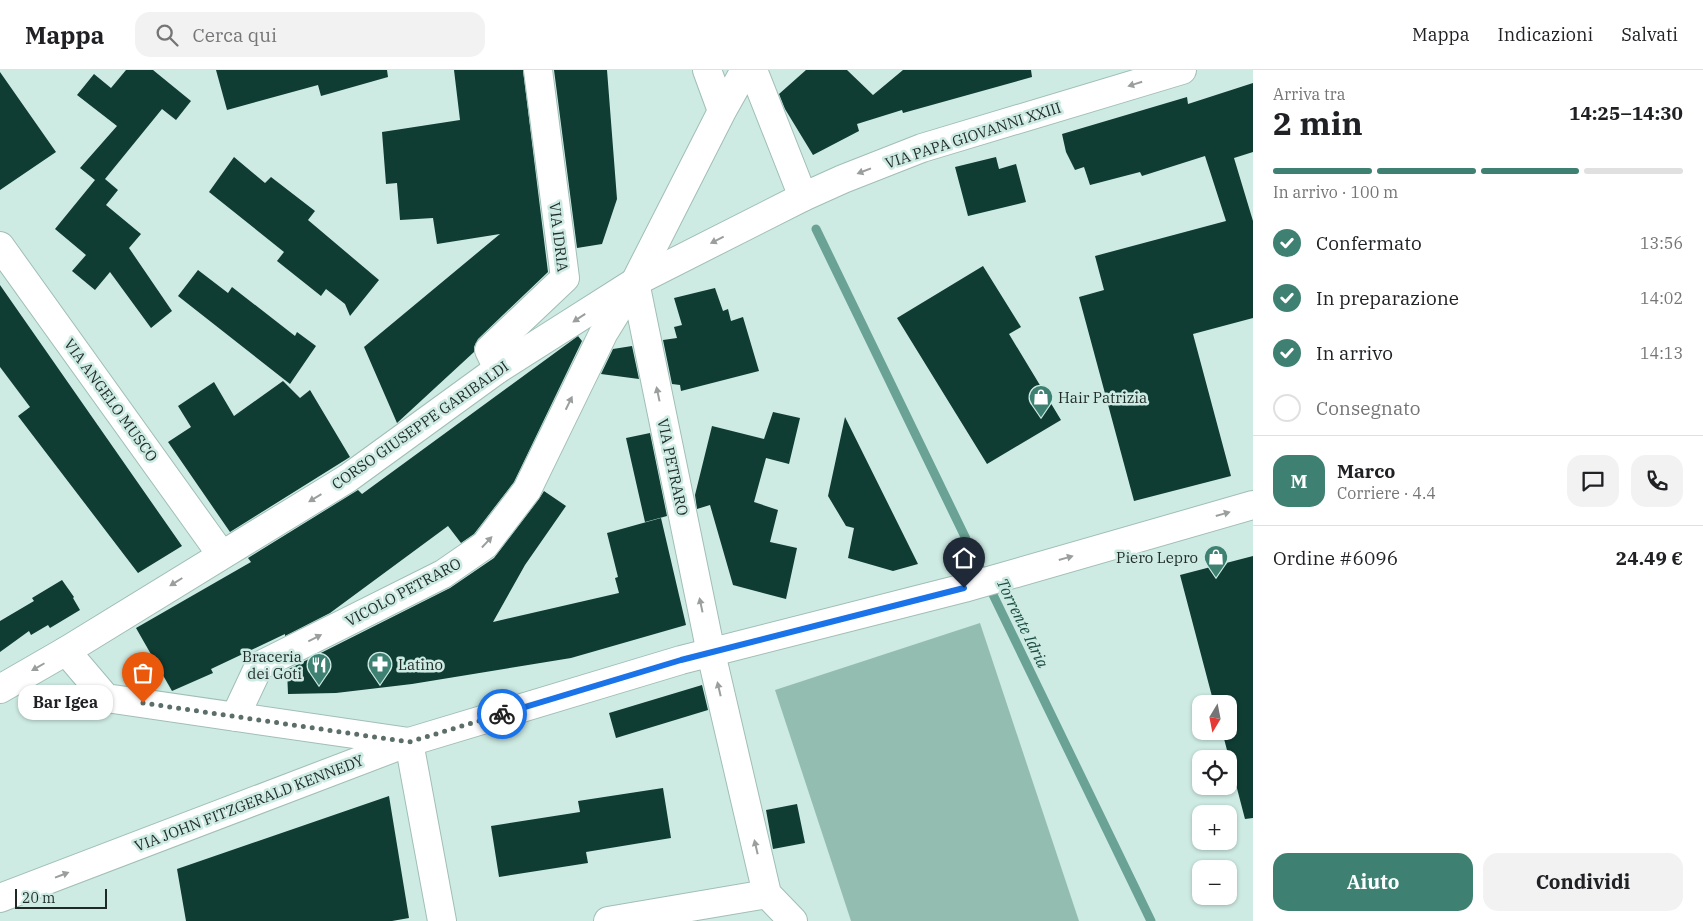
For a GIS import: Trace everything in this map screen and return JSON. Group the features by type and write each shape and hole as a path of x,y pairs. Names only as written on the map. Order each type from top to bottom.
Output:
{"street":[{"name":"VIA IDRIA","path":"498,369 489,350 565,278 538,70"},
{"path":"708,70 722,111"},
{"path":"635,282 722,111 745,70"},
{"path":"753,70 804,197"},
{"name":"VIA PAPA GIOVANNI XXIII","path":"635,282 804,197 843,179 922,148 1182,70"},
{"name":"VIA ANGELO MUSCO","path":"0,246 221,554"},
{"name":"CORSO GIUSEPPE GARIBALDI","path":"0,689 66,651 221,554 348,478 498,369 635,282"},
{"name":"VIA PETRARO","path":"635,282 711,653 767,894"},
{"name":"VICOLO PETRARO","path":"235,717 259,666 443,574 485,545 527,490 603,334 635,282"},
{"name":"VIA JOHN FITZGERALD KENNEDY","path":"0,898 409,742 681,660 964,588 1253,505"},
{"path":"66,651 106,698 409,742 442,921"},
{"path":"608,921 698,914 767,894 793,921"}],"green space":[{"path":"980,623 1079,921 851,921 775,690"}],"building":[{"path":"126,70 153,70 191,101 176,120 162,109 105,179 118,190 106,205 141,234 129,248 172,311 151,328 110,272 95,290 72,271 86,255 55,229 95,180 80,168 117,126 77,95 94,74 111,88"},
{"path":"216,70 387,70 388,77 321,96 318,85 227,110"},
{"path":"454,70 523,70 548,272 478,339 474,352 397,423 364,347 500,234 437,244 433,218 400,220 397,183 386,184 382,132 460,120"},
{"path":"554,70 607,70 617,199 602,244 577,248"},
{"path":"806,70 847,70 873,95 903,70 1031,70 1032,77 903,113 902,110 857,124 859,131 813,155 785,109 779,94"},
{"path":"0,72 56,152 0,190"},
{"path":"1253,83 1253,152 1234,158 1253,221 1253,318 1193,334 1231,476 1134,501 1079,297 1104,290 1095,256 1226,221 1205,156 1142,176 1140,172 1090,185 1084,167 1075,170 1066,152 1062,134 1187,97 1188,104"},
{"path":"234,157 265,183 271,177 315,211 308,220 379,280 350,316 345,304 326,289 321,296 277,261 284,252 209,192"},
{"path":"996,157 999,169 1016,164 1026,202 968,216 955,167"},
{"path":"983,266 1021,327 1009,334 1061,420 987,464 897,318"},
{"path":"198,270 228,293 232,287 295,336 297,332 316,346 290,384 178,296"},
{"path":"0,285 182,546 138,573 18,416 30,407 0,367"},
{"path":"715,288 723,311 728,309 731,321 743,317 759,371 681,391 680,385 672,384 663,340 677,338 674,327 682,325 674,298"},
{"path":"578,336 582,341 514,482 474,534 461,543 448,526 330,613 285,636 285,634 211,669 213,673 172,691 136,628 251,562 248,558 358,490 362,494"},
{"path":"632,346 639,379 601,374 613,349"},
{"path":"283,381 300,398 310,390 350,457 230,532 168,442 191,427 178,406 214,382 234,416"},
{"path":"773,412 800,418 789,464 766,458 754,502 778,510 770,542 797,548 786,599 733,585 710,505 697,509 695,495 712,426 764,439"},
{"path":"845,417 918,564 893,571 848,558 854,528 846,526 828,496"},
{"path":"650,433 667,516 645,522 626,438"},
{"path":"544,491 566,506 525,565 493,622 619,593 615,578 618,577 607,533 661,518 686,625 571,658 412,684 336,693 288,694 287,670 450,588 494,558"},
{"path":"1253,556 1253,818 1245,819 1237,788 1237,750 1227,750 1224,740 1238,740 1238,695 1212,695 1180,575"},
{"path":"62,580 74,597 80,610 50,628 48,625 31,635 29,631 0,652 0,621 34,601 32,598"},
{"path":"702,685 708,710 616,738 609,713"},
{"path":"663,788 671,838 586,852 588,863 499,877 491,826 580,812 578,801"},
{"path":"389,796 409,918 392,921 186,921 177,869"},
{"path":"797,804 805,843 773,849 766,810"}],"waterway":[{"name":"Torrente Idria","path":"816,229 1151,921"}],"way so far":[{"path":"143,703 409,742 502,714"}],"place":[{"name":"Hair Patrizia","path":"1041,418"},
{"name":"Piero Lepro","path":"1216,578"},
{"name":"Latino","path":"380,685"},
{"name":"Braceria dei Goti","path":"319,686"},
{"name":"Bar Igea","path":"143,703"}],"route":[{"path":"502,714 681,660 964,588"}]}
